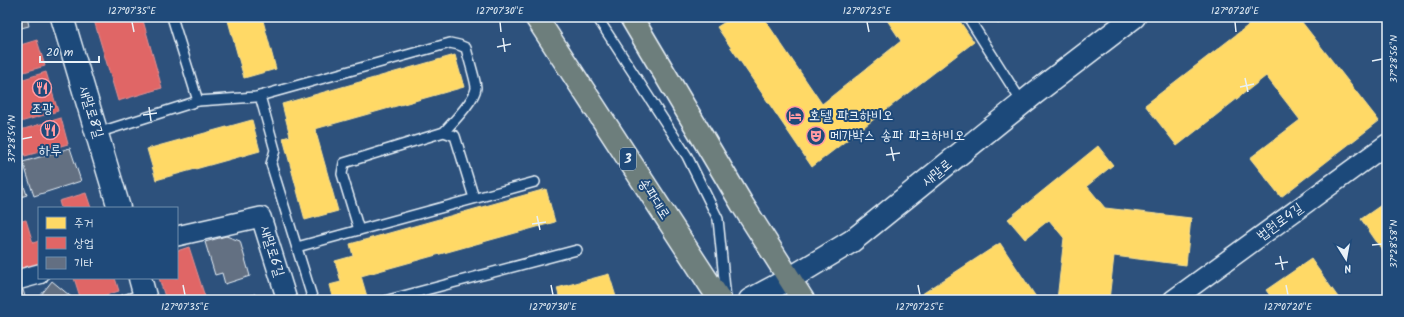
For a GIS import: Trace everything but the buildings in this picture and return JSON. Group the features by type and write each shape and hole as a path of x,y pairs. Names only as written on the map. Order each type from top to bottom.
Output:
{"main road":[{"name":"새말로8길","path":"62,17 119,207"},
{"name":"송파대로","path":"536,17 720,300"},
{"path":"631,17 742,204 804,300"},
{"name":"새말로","path":"750,300 791,278 852,241 1134,17"}],"street":[{"name":"법원로4길","path":"1173,300 1387,144"},
{"name":"새말로6길","path":"178,236 262,217 287,300"},
{"path":"17,280 38,274"}],"lane":[{"path":"172,17 198,101"},
{"path":"597,17 687,156 718,219 726,300"},
{"path":"968,17 1023,104"},
{"path":"97,133 198,101 260,96 450,43 459,44 466,48 476,89 473,97 464,110 444,132 344,162 342,174 359,230"},
{"path":"260,96 275,150 271,164 313,300"},
{"path":"444,132 455,136 474,198"},
{"path":"297,247 535,182"},
{"path":"388,300 577,250"},
{"path":"791,278 796,300"}],"place":[{"name":"조광","path":"42,88"},
{"name":"호텔 파크하비오","path":"795,116"},
{"name":"하루","path":"50,130"},
{"name":"메가박스 송파 파크하비오","path":"816,136"}]}
